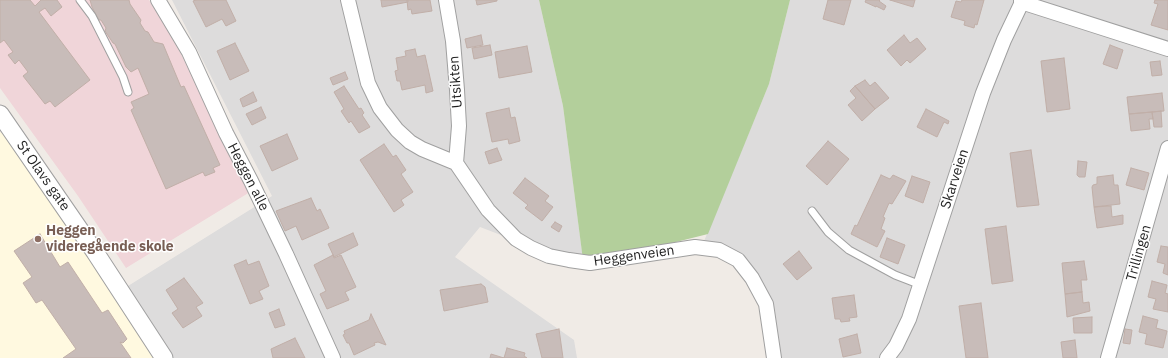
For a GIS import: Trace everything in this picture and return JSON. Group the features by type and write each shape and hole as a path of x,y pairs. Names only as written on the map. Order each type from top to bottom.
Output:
{"street":[{"name":"Heggen alle","path":"158,0 189,52 226,133 283,248 333,358"},
{"path":"348,0 368,84 380,108 397,130 410,142 456,164"},
{"name":"Utsikten","path":"446,0 453,41 458,104 459,126 456,164"},
{"path":"1022,1 1168,49"},
{"name":"Skarveien","path":"887,358 896,346 909,319 983,93 1022,1"},
{"name":"St Olavs gate","path":"0,114 99,259 164,358"},
{"name":"Trillingen","path":"1108,358 1168,148"},
{"name":"Heggenveien","path":"456,164 480,199 516,239 549,256 590,263 695,247 719,250 738,260 752,278 766,304 774,358"}],"lane":[{"path":"80,0 92,16 123,76 128,92"},
{"path":"812,211 828,232 848,250 895,275 920,284"}],"shaded area":[{"path":"0,0 149,0 175,42 250,192 126,268 78,196 0,88"},
{"path":"172,0 539,0 563,106 584,267 480,227 455,257 574,340 577,358 170,358 128,286 272,196"},
{"path":"790,0 1168,0 1168,358 769,358 764,313 748,271 702,246 769,84"},
{"name":"Heggen videregående skole","path":"0,132 9,138 107,285 153,358 0,358"}],"green space":[{"path":"539,0 790,0 769,84 708,234 648,249 583,260 563,106"}],"building":[{"path":"0,0 30,0 35,6 41,0 57,0 62,7 51,16 45,8 39,12 90,80 55,107 50,101 45,104 23,76 28,72 19,60 15,64 8,55 13,52 4,40 0,43"},
{"path":"90,0 129,0 130,4 141,20 140,23 145,31 148,32 154,42 163,44 181,87 184,86 220,165 213,168 215,172 205,176 203,172 166,189 131,110 134,108 131,102 149,94 138,68 131,72 126,67 115,44 105,31 106,28 101,20 99,20 92,7"},
{"path":"226,0 236,21 226,26 222,19 206,27 193,1"},
{"path":"381,0 408,0 408,2 382,7"},
{"path":"407,0 430,0 432,11 412,14 411,9 408,10"},
{"path":"476,0 497,0 497,1 477,5"},
{"path":"828,0 851,0 844,25 823,19"},
{"path":"866,0 880,0 879,1 886,6 884,10 865,2"},
{"path":"890,0 915,0 913,7"},
{"path":"962,0 984,0 977,25 975,24 974,28 964,25 965,21 951,17 956,1 961,2"},
{"path":"1155,0 1168,0 1168,30 1151,25 1158,4 1154,3"},
{"path":"481,35 483,45 467,48 465,39"},
{"path":"904,35 910,43 917,38 926,49 910,63 907,60 901,66 887,50"},
{"path":"235,43 249,71 230,80 217,51"},
{"path":"490,45 492,55 474,59 472,48"},
{"path":"1110,45 1123,50 1117,69 1103,64"},
{"path":"527,46 532,72 499,78 495,52"},
{"path":"415,49 417,57 425,55 433,91 426,93 425,85 402,90 400,81 397,81 395,71 398,70 396,58 406,56 405,51"},
{"path":"1064,58 1070,109 1047,112 1041,61"},
{"path":"1160,61 1162,75 1152,76 1150,62"},
{"path":"345,72 348,79 333,85 330,78"},
{"path":"865,80 870,86 875,82 889,98 875,109 855,86"},
{"path":"344,86 359,109 361,108 364,113 362,115 370,127 359,133 351,121 349,123 341,111 344,109 334,92"},
{"path":"855,86 875,109 862,121 848,105 856,98 850,91"},
{"path":"253,92 257,101 243,107 240,99"},
{"path":"1162,93 1164,111 1129,114 1127,97"},
{"path":"261,107 266,118 252,125 246,114"},
{"path":"509,108 511,118 515,117 520,141 509,144 508,139 492,142 486,113"},
{"path":"926,109 949,121 948,124 944,122 937,137 917,127"},
{"path":"1161,111 1162,127 1154,127 1152,112"},
{"path":"1152,112 1153,119 1149,119 1150,129 1131,131 1129,114"},
{"path":"287,134 298,159 272,171 260,146"},
{"path":"828,141 849,159 827,185 806,166"},
{"path":"384,144 393,157 396,155 406,170 401,174 413,192 401,200 404,205 394,212 360,160"},
{"path":"497,148 502,160 489,164 485,152"},
{"path":"1031,150 1039,205 1017,207 1010,153"},
{"path":"1078,161 1087,162 1085,177 1079,177 1077,175"},
{"path":"1131,168 1149,173 1144,190 1126,185"},
{"path":"881,175 890,179 893,175 906,181 892,204 889,203 883,217 885,218 881,229 885,231 877,247 851,234 855,225 857,226"},
{"path":"1113,175 1114,185 1118,185 1120,204 1094,207 1092,187 1093,185 1097,184 1097,177"},
{"path":"912,176 930,182 923,203 905,196"},
{"path":"525,178 549,196 545,201 553,207 542,221 525,208 528,205 513,193"},
{"path":"311,198 317,211 320,209 329,228 302,240 296,226 285,231 276,211"},
{"path":"1111,206 1112,217 1123,215 1123,224 1097,228 1094,207"},
{"path":"555,222 562,226 559,232 551,227"},
{"path":"1006,226 1013,281 992,284 985,229"},
{"path":"353,233 358,245 334,257 328,244"},
{"path":"40,234 60,267 68,262 102,313 108,310 127,339 123,343 120,342 131,358 63,358 76,349 42,300 36,303 23,283 32,277 14,251"},
{"path":"887,238 905,245 898,264 880,257"},
{"path":"1161,246 1168,247 1168,275 1163,273 1165,264 1157,262"},
{"path":"799,251 812,268 797,280 783,264"},
{"path":"333,255 334,258 341,255 356,287 345,292 349,300 327,309 320,294 326,291 314,265"},
{"path":"246,260 248,265 259,261 269,286 259,291 263,299 250,304 234,265"},
{"path":"1084,261 1087,280 1081,280 1082,292 1065,294 1062,263"},
{"path":"184,278 203,303 196,307 202,316 183,328 172,313 178,309 166,290"},
{"path":"1152,281 1167,285 1165,293 1168,294 1168,312 1153,309 1156,299 1148,297"},
{"path":"481,284 485,287 488,302 444,311 440,290"},
{"path":"1082,292 1083,303 1089,302 1090,311 1067,317 1065,294"},
{"path":"854,295 857,317 849,318 850,321 841,322 840,319 835,319 832,298"},
{"path":"981,303 988,358 966,358 959,306"},
{"path":"279,309 285,325 275,328 269,313"},
{"path":"371,314 386,345 378,342 374,343 375,345 354,355 349,343 347,343 343,335 345,334 344,331 369,320"},
{"path":"1143,316 1158,320 1156,328 1167,331 1163,348 1145,344 1147,334 1139,332"},
{"path":"1092,317 1092,333 1074,333 1073,318"},
{"path":"559,329 563,358 542,358 536,334"},
{"path":"1125,329 1132,330 1130,344 1123,343"},
{"path":"857,334 861,353 843,357 839,339"},
{"path":"295,338 305,358 273,358 271,349"},
{"path":"1075,340 1077,358 1063,358 1061,342"},
{"path":"507,348 525,353 524,356 527,358 504,358"},
{"path":"491,354 504,358 490,358"}],"place":[{"name":"Heggen videregående skole","path":"38,239"}]}
